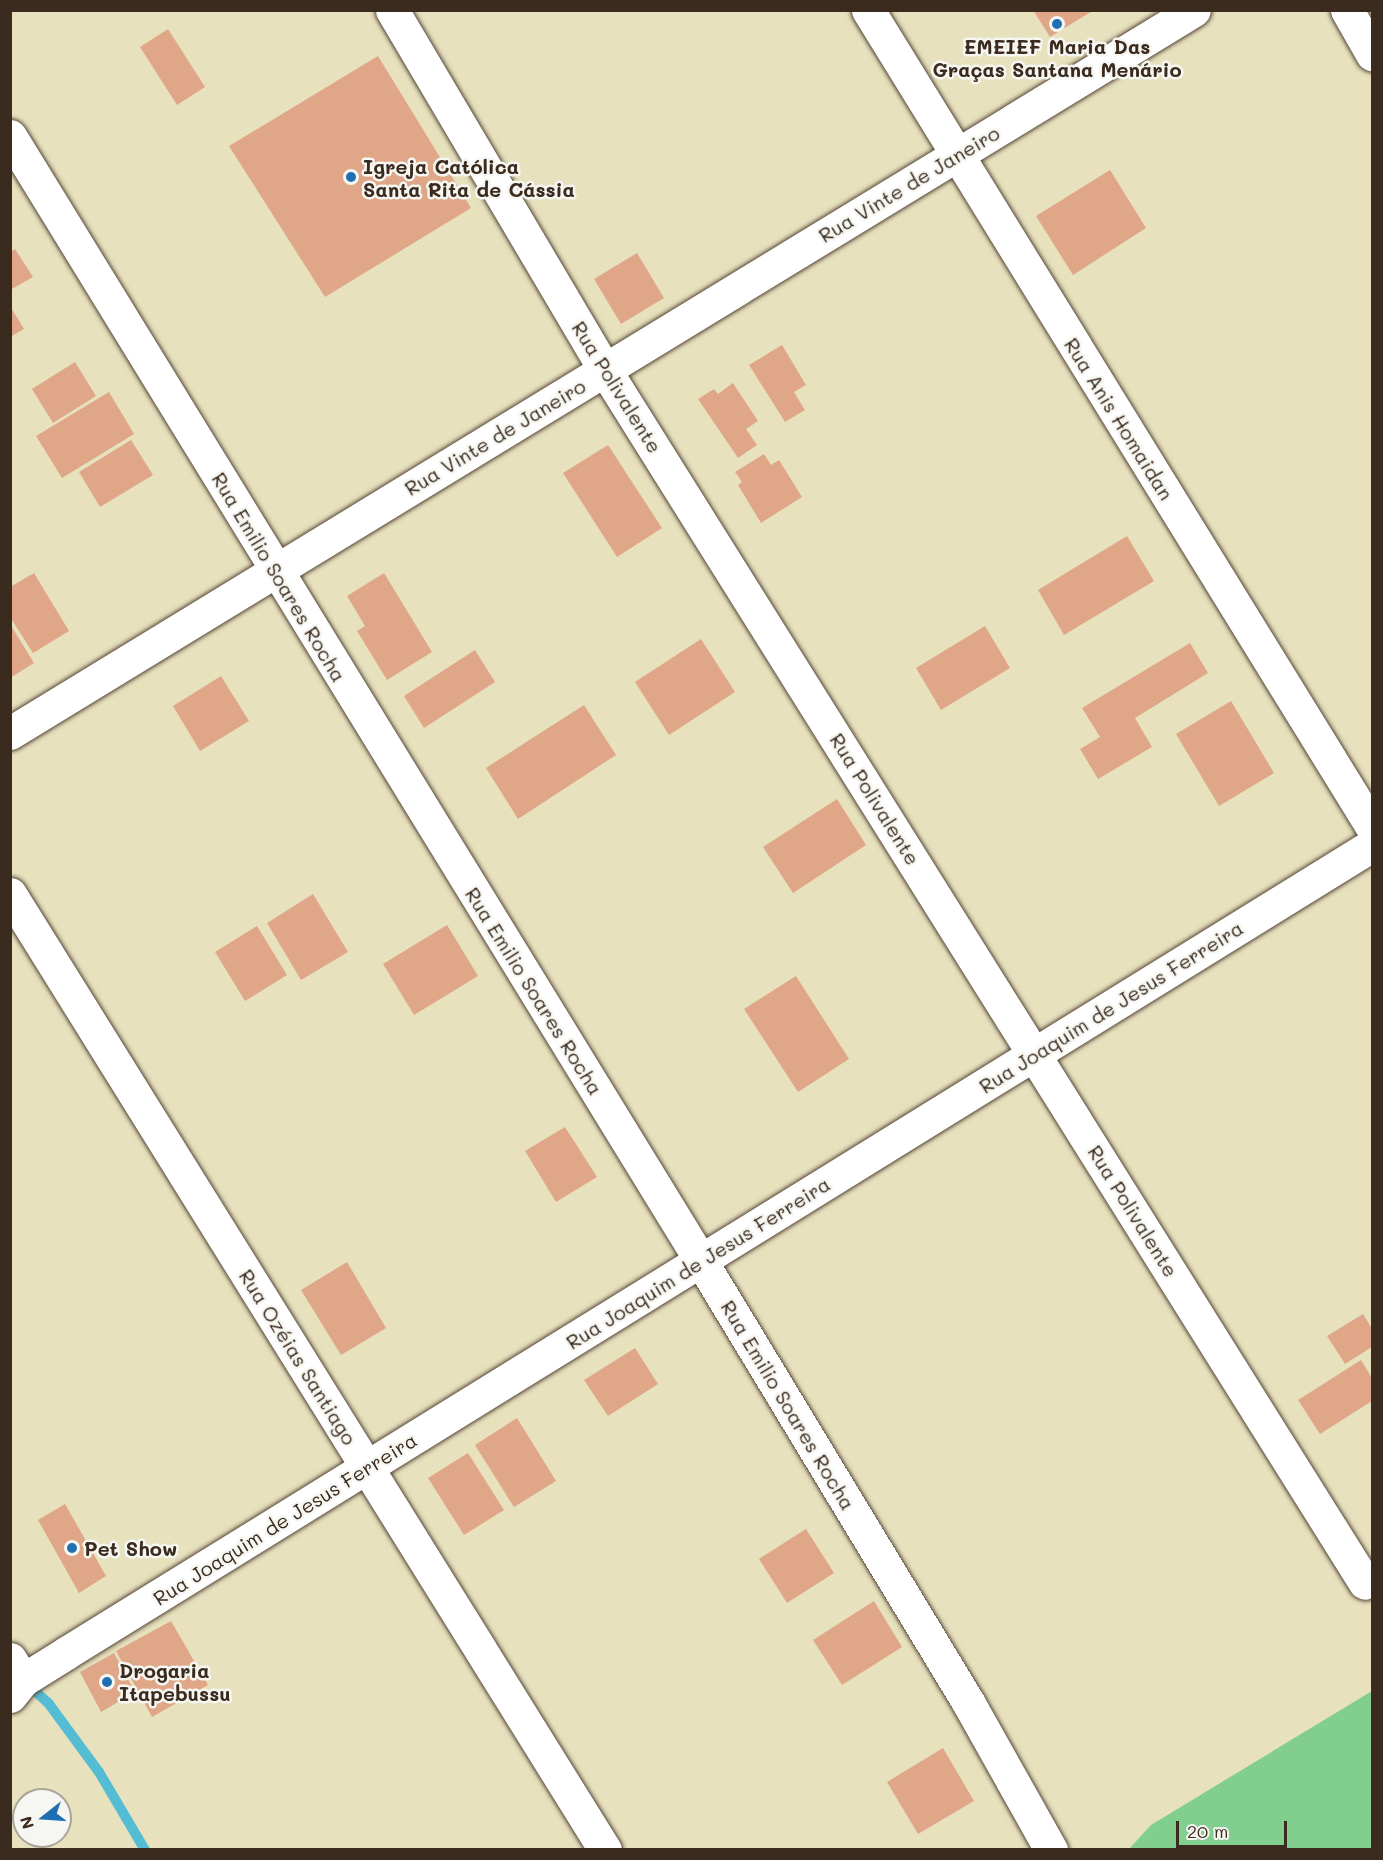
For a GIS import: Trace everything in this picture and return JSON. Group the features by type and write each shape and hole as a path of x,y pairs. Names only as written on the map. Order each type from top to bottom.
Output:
{"street":[{"name":"Rua Polivalente","path":"392,10 605,370 1365,1583"},
{"name":"Rua Anis Homaidan","path":"868,10 955,156 1372,827"},
{"name":"Rua Vinte de Janeiro","path":"10,733 1194,10"},
{"path":"1347,10 1372,54"},
{"name":"Rua Emilio Soares Rocha","path":"10,136 275,572 701,1261 968,1702 1050,1850"},
{"name":"Rua Joaquim de Jesus Ferreira","path":"15,1679 367,1467 1372,845"},
{"name":"Rua Ozéias Santiago","path":"10,894 605,1850"}],"green space":[{"path":"1372,1691 1372,1849 1129,1849 1151,1825"}],"building":[{"name":"EMEIEF Maria Das Graças Santana Menário","path":"1033,10 1094,10 1050,37"},
{"path":"168,29 205,87 177,105 140,47"},
{"name":"Igreja Católica Santa Rita de Cássia","path":"378,56 471,208 325,297 229,146"},
{"path":"1110,170 1146,228 1073,275 1036,216"},
{"path":"15,249 33,277 10,290 10,252"},
{"path":"637,253 664,298 621,324 594,279"},
{"path":"10,306 24,329 10,337"},
{"path":"782,345 806,385 794,392 805,410 785,422 749,365"},
{"path":"75,362 96,396 53,423 32,389"},
{"path":"733,383 758,421 746,429 757,445 738,458 698,399 714,389 718,394"},
{"path":"109,392 134,434 62,478 36,436"},
{"path":"131,440 153,475 100,507 79,472"},
{"path":"608,445 662,528 617,557 563,473"},
{"path":"764,454 771,465 779,460 802,497 761,523 738,485 742,482 735,472"},
{"path":"1127,536 1154,581 1064,635 1038,590"},
{"path":"34,573 69,631 33,653 10,617 10,587"},
{"path":"384,573 432,652 387,680 357,631 365,626 347,596"},
{"path":"10,624 34,663 10,678"},
{"path":"985,626 1010,668 941,710 916,668"},
{"path":"701,639 735,692 669,735 635,682"},
{"path":"1190,643 1208,673 1135,718 1152,747 1098,779 1080,749 1100,737 1082,708"},
{"path":"475,650 495,682 424,728 404,696"},
{"path":"221,676 249,721 200,751 173,706"},
{"path":"1231,701 1274,773 1219,806 1176,734"},
{"path":"584,705 616,755 518,819 486,768"},
{"path":"837,799 866,845 793,893 763,847"},
{"path":"313,894 348,952 301,980 267,923"},
{"path":"447,925 478,976 414,1015 383,964"},
{"path":"257,926 287,975 245,1001 215,952"},
{"path":"796,976 849,1059 798,1092 744,1009"},
{"path":"565,1127 597,1177 556,1202 525,1151"},
{"path":"347,1262 386,1328 341,1355 301,1290"},
{"path":"1363,1314 1372,1329 1372,1347 1345,1364 1327,1336"},
{"path":"635,1348 658,1384 608,1416 584,1380"},
{"path":"1361,1360 1372,1378 1372,1401 1320,1434 1298,1400"},
{"path":"517,1418 556,1481 514,1507 475,1445"},
{"path":"468,1453 504,1510 464,1535 428,1478"},
{"name":"Pet Show","path":"65,1504 106,1576 79,1593 38,1520"},
{"path":"806,1529 834,1573 787,1603 759,1559"},
{"path":"874,1601 902,1647 842,1685 813,1640"},
{"path":"171,1621 208,1685 152,1717 116,1651"},
{"name":"Drogaria Itapebussu","path":"114,1653 135,1692 101,1712 80,1672"},
{"path":"943,1748 974,1801 918,1834 887,1782"}],"waterway":[{"path":"26,1683 49,1704 99,1772 145,1850"}],"place":[{"name":"EMEIEF Maria Das Graças Santana Menário","path":"1057,24"},
{"name":"Igreja Católica Santa Rita de Cássia","path":"351,177"},
{"name":"Pet Show","path":"72,1548"},
{"name":"Drogaria Itapebussu","path":"107,1682"}]}
